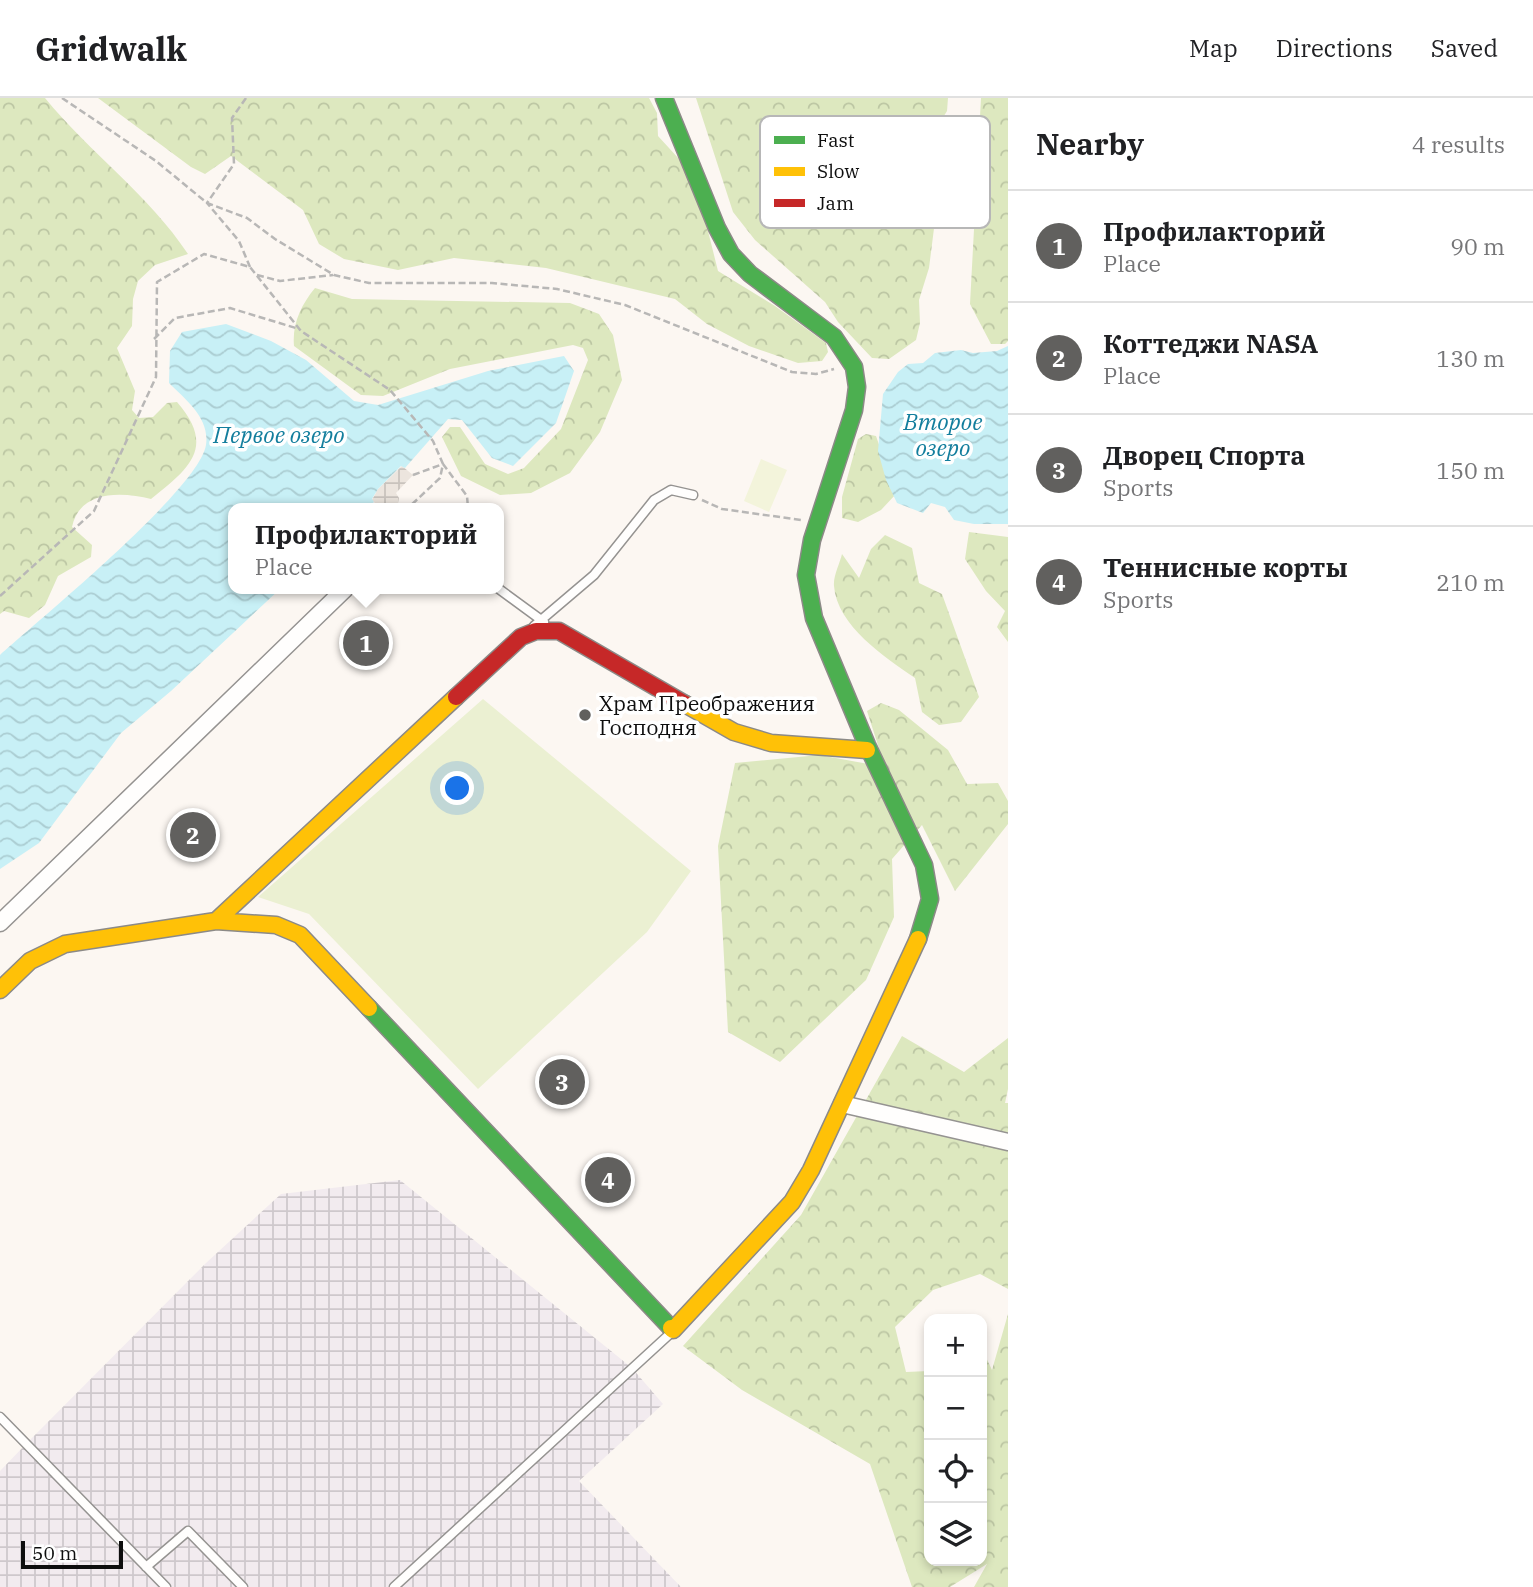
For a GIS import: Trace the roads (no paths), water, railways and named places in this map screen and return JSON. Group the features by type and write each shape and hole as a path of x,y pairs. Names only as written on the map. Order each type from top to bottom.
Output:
{"street":[{"path":"0,990 30,961 65,944 216,921 276,925 300,935 673,1330 792,1202 811,1170 917,942 930,899 924,865 867,750 819,631 807,593 807,561 852,416 857,388 854,368 837,339 747,270 722,241 680,129 664,98"},
{"path":"0,923 340,594"},
{"path":"216,921 521,637 536,631 559,631 734,732 771,743 867,750"},
{"path":"842,1104 1008,1142"}],"lane":[{"path":"521,637 594,575 654,500 671,490 693,495"},
{"path":"504,593 559,631"},
{"path":"394,1587 673,1330"},
{"path":"0,1417 166,1587"},
{"path":"146,1567 188,1531 243,1587"}],"water":[{"name":"Первое озеро","path":"226,324 271,341 306,360 354,401 378,405 488,371 564,356 574,371 556,423 513,466 492,458 462,420 448,419 405,468 401,466 378,489 373,503 228,503 228,594 275,594 171,691 121,733 39,843 0,869 0,655 115,553 176,491 197,465 206,445 204,426 195,410 169,383 170,351 182,332"},
{"name":"Второе озеро","path":"1008,346 1008,524 974,524 954,520 945,507 931,503 923,513 897,503 886,480 878,451 883,394 898,372 908,364 923,363 935,353 961,350 973,353 997,351"}],"place":[{"name":"Профилакторий","path":"366,643"},
{"name":"Храм Преображения Господня","path":"585,715"},
{"name":"Коттеджи NASA","path":"193,835"},
{"name":"Дворец Спорта","path":"562,1082"},
{"name":"Теннисные корты","path":"608,1180"}]}
